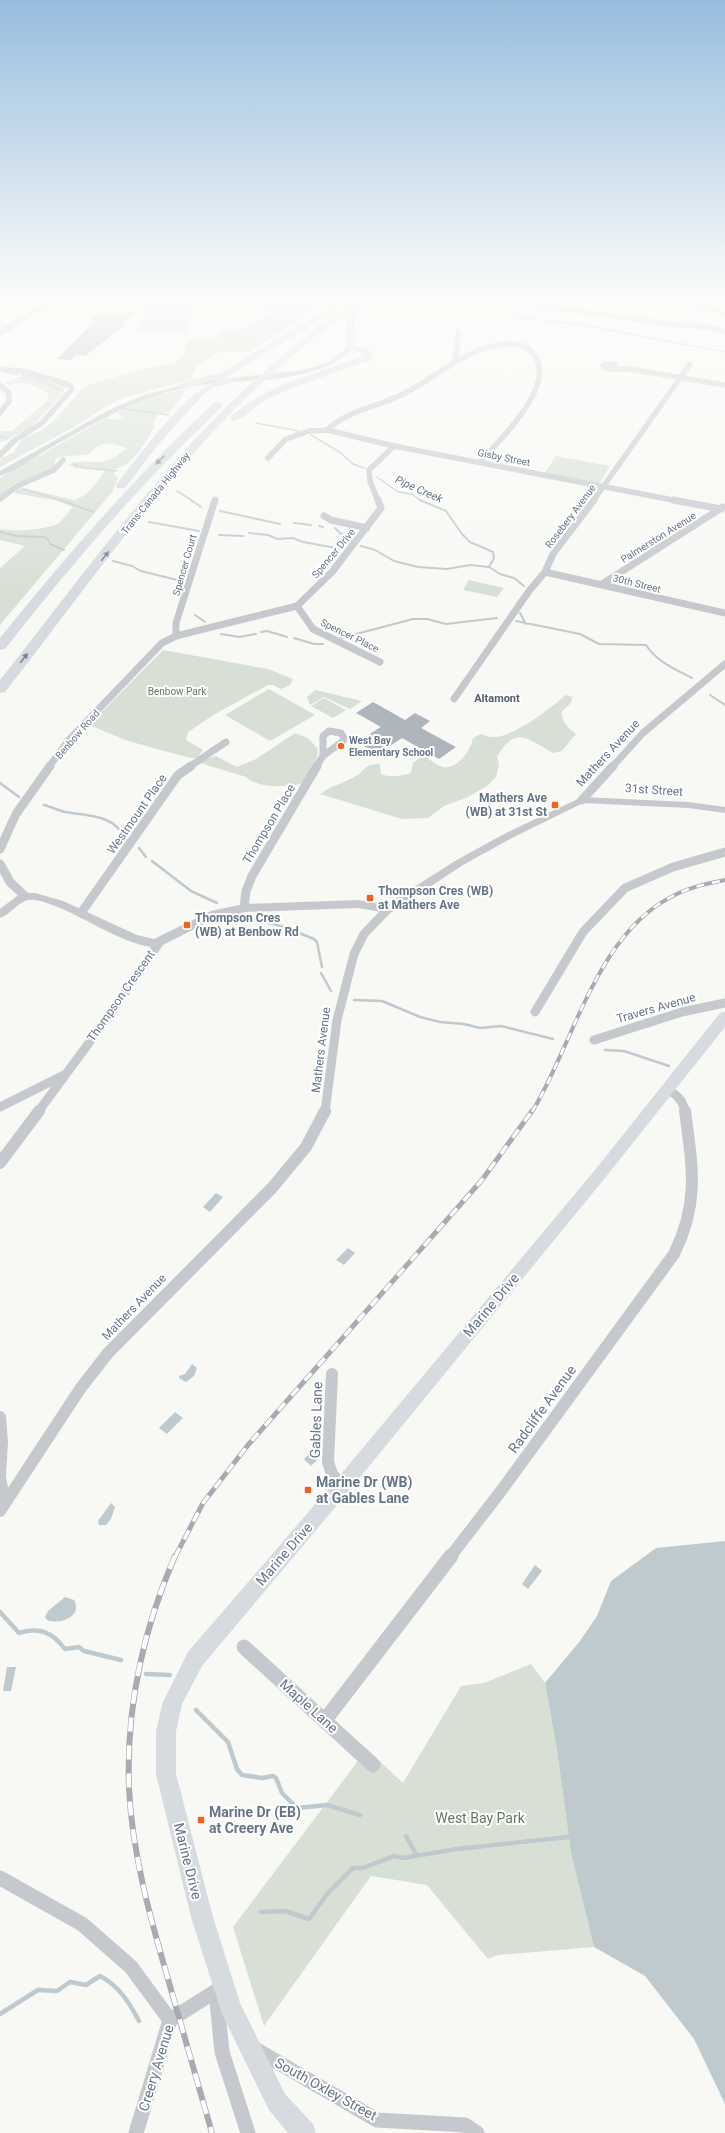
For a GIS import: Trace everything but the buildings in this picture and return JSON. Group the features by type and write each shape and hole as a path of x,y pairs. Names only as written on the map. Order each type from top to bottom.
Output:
{"highway":[{"path":"38,598 76,545 150,448 199,394"},
{"name":"Trans-Canada Highway","path":"0,646 38,598 132,489 204,417 232,394"},
{"name":"Trans-Canada Highway","path":"0,689 181,460 246,394"},
{"path":"120,537 214,438 253,403 271,394"}],"main road":[{"name":"Marine Drive","path":"304,2133 276,2102 220,1988 166,1774 166,1731 173,1702 195,1659 342,1486 725,1018"}],"street":[{"path":"0,414 7,406 9,394"},
{"path":"0,456 15,440 42,423 68,394"},
{"path":"0,474 119,407 153,394"},
{"path":"327,430 333,424 369,407 392,400 403,394"},
{"path":"480,462 530,402 535,394"},
{"name":"Rosebery Avenue","path":"454,700 529,591 545,572 553,554 605,485 655,411 669,394"},
{"name":"Gisby Street","path":"268,458 286,439 309,431 327,430 394,446 723,507"},
{"name":"Spencer Drive","path":"297,606 332,572 381,508 370,481 369,470 394,446"},
{"path":"0,499 19,485 51,473 60,466 63,460"},
{"name":"Spencer Court","path":"176,636 176,623 215,500"},
{"name":"Palmerston Avenue","path":"602,584 723,507"},
{"path":"324,516 331,520 367,528"},
{"name":"30th Street","path":"545,572 725,613"},
{"path":"176,636 297,606"},
{"name":"Spencer Place","path":"297,606 313,629 380,662"},
{"name":"Benbow Road","path":"0,849 3,839 16,814 68,741 162,643 176,636"},
{"name":"Mathers Avenue","path":"2,1507 80,1389 108,1352 272,1188 306,1147 326,1109 337,1020 354,954 364,934 388,909 459,863 508,836 582,800 643,733 725,664"},
{"name":"Westmount Place","path":"81,913 178,775 226,742"},
{"name":"Thompson Place","path":"244,908 246,891 252,876 323,756"},
{"name":"31st Street","path":"582,800 688,805 725,810"},
{"path":"536,1012 583,932 625,888 673,867 725,852"},
{"path":"0,864 7,879 24,896 44,899 81,913 151,944 159,942"},
{"path":"0,914 24,896"},
{"name":"Thompson Crescent","path":"0,1163 66,1074 159,942 215,914 244,908 358,904 388,909"},
{"name":"Travers Avenue","path":"594,1040 682,1012 725,1003"},
{"path":"0,1107 66,1074"},
{"name":"Radcliffe Avenue","path":"325,1720 501,1491 674,1254 688,1222 691,1206 692,1164 684,1105 677,1095 668,1089"},
{"name":"Gables Lane","path":"332,1374 328,1462 332,1474 342,1486"},
{"path":"0,1417 2,1442 0,1477 2,1507"},
{"name":"Maple Lane","path":"244,1647 373,1765"},
{"path":"0,1878 82,1924 131,1967 170,2020"},
{"path":"220,1988 222,2052 248,2133"},
{"name":"Creery Avenue","path":"136,2133 170,2020 220,1988"},
{"name":"South Oxley Street","path":"248,2044 377,2120 465,2125 477,2133"}],"green space":[{"path":"49,394 63,394 30,428 2,442 0,441 0,431 12,431 48,400"},
{"path":"77,394 140,394 117,400 72,428 0,467 0,459 14,452 22,439 42,430 55,420"},
{"path":"164,394 183,394 170,413 158,414 153,422 155,425 140,450 129,462 114,470 113,472 118,478 113,491 0,625 0,568 25,546 0,540 0,529 40,529 55,525 60,522 73,507 58,501 14,493 19,487 74,500 88,492 106,470 77,468 68,465 82,461 100,462 108,460 117,456 127,448 106,444 97,446 89,454 58,457 55,459 55,466 52,469 14,484 0,497 0,478 106,418 117,420 123,417 117,413 148,397"},
{"path":"556,456 610,466 599,484 544,474"},
{"path":"469,580 504,588 497,597 463,590"},
{"name":"Benbow Park","path":"163,650 268,669 293,679 290,685 281,689 273,685 268,685 215,714 188,732 186,740 203,750 197,758 190,758 128,741 89,725"},
{"path":"269,689 315,715 270,741 225,715"},
{"path":"315,690 362,701 350,709 324,697 310,705 307,697"},
{"path":"565,695 573,697 570,704 562,711 563,719 567,726 576,734 562,751 553,753 523,737 510,740 497,757 499,765 496,777 487,786 468,797 444,806 428,818 402,819 320,794 329,788 354,777 372,764 380,764 381,774 392,776 411,773 413,763 423,755 443,767 453,765 466,753 472,743 473,738 481,734 493,737 501,736 521,728 542,714"},
{"path":"324,698 346,710 333,718 311,706"},
{"path":"295,733 308,738 318,749 317,758 302,784 273,786 259,784 246,777 200,763 205,759 216,756 237,767 256,759"},
{"name":"West Bay Park","path":"531,1664 545,1683 557,1750 571,1853 594,1947 498,1955 488,1959 427,1885 371,1876 264,2026 233,1927 367,1749 403,1783 461,1686 484,1683"}],"shaded area":[{"path":"216,1193 223,1197 210,1212 203,1207"},
{"path":"348,1248 355,1253 344,1265 336,1260"},
{"path":"192,1364 197,1368 194,1376 186,1382 179,1378 179,1376 185,1374"},
{"path":"175,1412 183,1418 167,1434 159,1428"},
{"path":"317,1445 318,1459 311,1466 304,1459"},
{"path":"111,1503 115,1507 111,1519 106,1525 99,1525 98,1521"},
{"path":"725,1541 725,2104 694,2039 645,1976 594,1947 571,1853 557,1750 545,1683 580,1641 597,1616 611,1581 656,1548"},
{"path":"535,1565 542,1571 528,1589 522,1584"},
{"path":"65,1597 74,1600 76,1606 73,1615 64,1620 47,1620 45,1617 48,1611"},
{"path":"7,1667 16,1667 11,1691 3,1691"}],"waterway":[{"name":"Pipe Creek","path":"124,409 169,415"},
{"name":"Pipe Creek","path":"256,423 299,431"},
{"name":"Pipe Creek","path":"311,435 341,453 353,464 364,468"},
{"name":"Pipe Creek","path":"0,436 8,439"},
{"name":"Pipe Creek","path":"73,464 84,468 117,471"},
{"name":"Pipe Creek","path":"377,477 398,492 412,494 421,501"},
{"path":"24,489 62,501"},
{"name":"Pipe Creek","path":"177,491 193,501"},
{"name":"Pipe Creek","path":"191,500 201,507"},
{"name":"Pipe Creek","path":"420,500 446,511 462,534 470,542 493,552 494,558 489,567"},
{"path":"62,501 94,512"},
{"name":"Pipe Creek","path":"220,511 280,524"},
{"path":"149,522 199,531"},
{"name":"Pipe Creek","path":"294,523 311,525"},
{"name":"Pipe Creek","path":"319,526 323,527"},
{"path":"249,533 268,535 277,539 293,538 303,542 342,549 351,538 340,533 335,528"},
{"name":"Pipe Creek","path":"0,532 16,536 44,537 48,539 50,544 64,550"},
{"path":"219,535 243,536"},
{"name":"Pipe Creek","path":"361,546 375,550 394,561 418,567 447,569 470,565 489,567"},
{"name":"Pipe Creek","path":"113,561 132,566 141,571 181,581"},
{"name":"Pipe Creek","path":"489,567 500,574 514,578 524,586"},
{"name":"Pipe Creek","path":"520,613 525,623"},
{"name":"Pipe Creek","path":"195,615 205,622"},
{"name":"Pipe Creek","path":"341,638 413,619 427,619 446,624 497,618"},
{"name":"Pipe Creek","path":"516,621 525,623"},
{"name":"Pipe Creek","path":"525,623 580,634 599,644 646,645 661,661 692,678"},
{"name":"Pipe Creek","path":"261,632 267,631 287,637"},
{"name":"Pipe Creek","path":"221,634 239,637 256,634"},
{"name":"Pipe Creek","path":"294,638 314,644 323,644"},
{"name":"Pipe Creek","path":"710,695 725,705"},
{"path":"0,783 19,797"},
{"path":"44,805 65,812 100,818 114,825 121,831 126,839"},
{"path":"139,848 146,857"},
{"path":"152,861 191,891 217,903"},
{"path":"238,914 287,928 314,939 317,942 322,967"},
{"path":"321,973 331,991"},
{"path":"354,1000 382,1001 420,1017 440,1022 464,1024 480,1028 501,1026 553,1039"},
{"path":"605,1050 624,1051 669,1066"},
{"path":"0,1612 19,1633 26,1631 45,1632 55,1638 65,1649 79,1647 84,1651 121,1660"},
{"path":"146,1674 170,1675"},
{"path":"196,1710 228,1742 237,1769 242,1775 262,1778 273,1776 276,1778 282,1793 297,1808 327,1805 360,1815"},
{"path":"406,1836 417,1856"},
{"path":"417,1856 457,1849 569,1837"},
{"path":"261,1912 285,1911 309,1919 328,1893 353,1868 363,1868 394,1856 403,1858 417,1856"},
{"path":"0,2014 38,1990 57,1991 70,1982 86,1985 100,1976 107,1980 123,1995 139,2021"}],"railway":[{"path":"532,1112 547,1084 589,992 624,936 647,913 673,896 692,888 725,880"},
{"path":"175,1557 203,1503 248,1445 482,1180 532,1111"},
{"path":"175,1556 154,1612 139,1669 130,1728 129,1788 134,1837 143,1885 161,1956 212,2133"}],"place":[{"name":"West Bay Elementary School","path":"341,746"},
{"name":"Mathers Ave (WB) at 31st St","path":"555,805"},
{"name":"Thompson Cres (WB) at Mathers Ave","path":"370,898"},
{"name":"Thompson Cres (WB) at Benbow Rd","path":"187,925"},
{"name":"Marine Dr (WB) at Gables Lane","path":"308,1490"},
{"name":"Marine Dr (EB) at Creery Ave","path":"201,1820"}],"district":[{"name":"Altamont","path":"497,698"}]}
